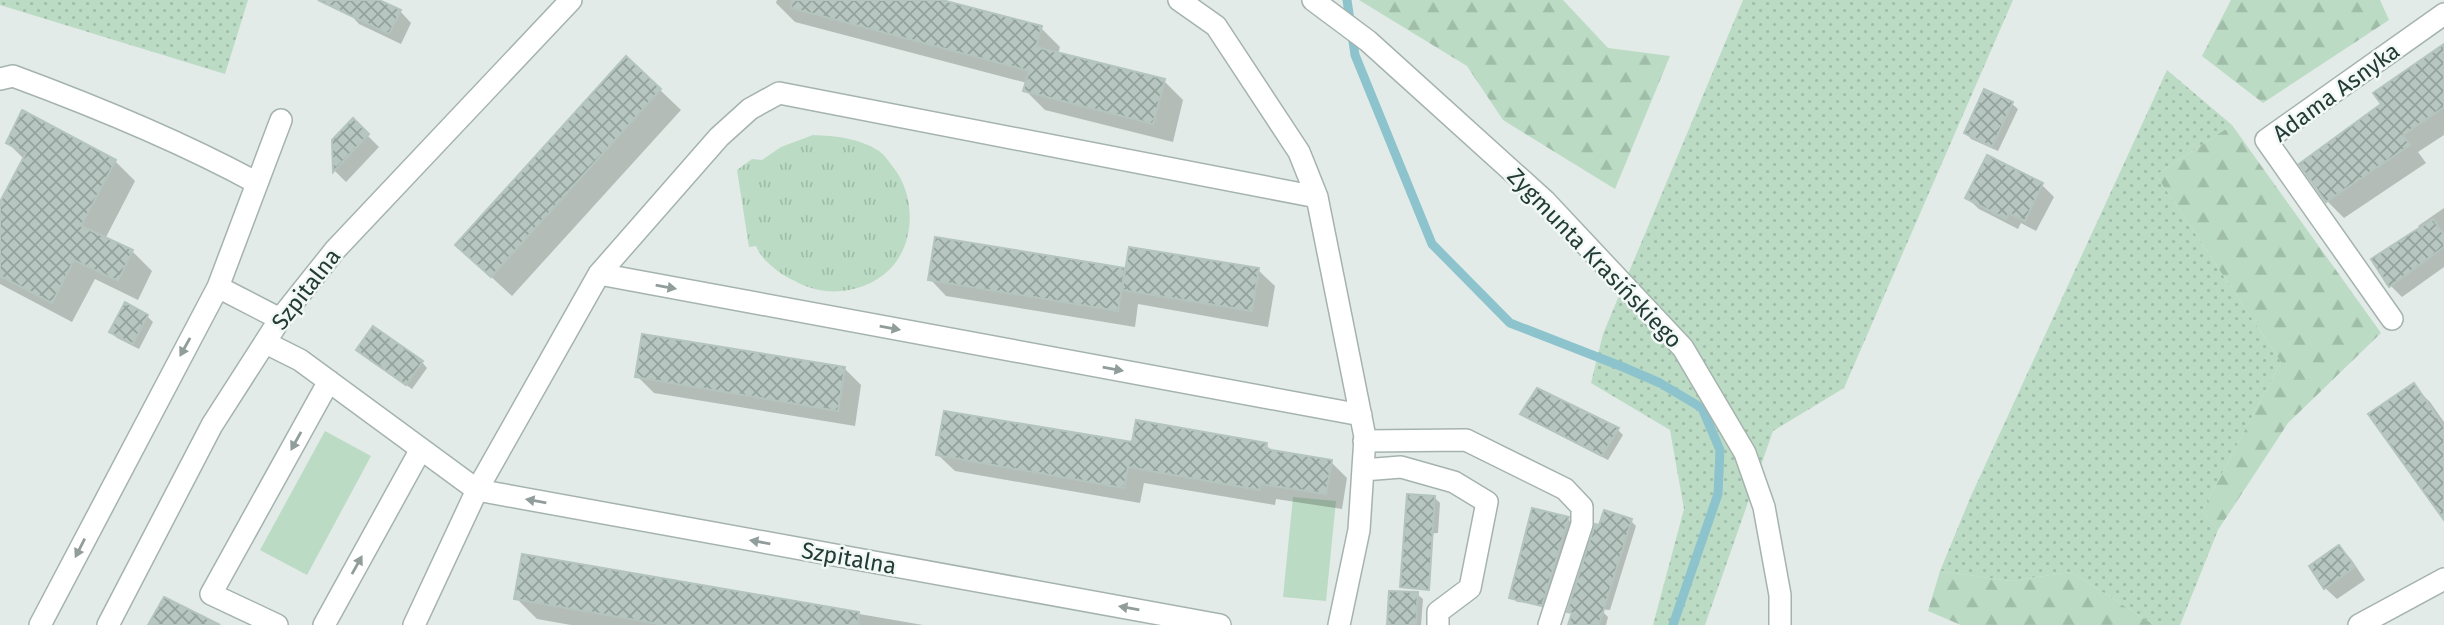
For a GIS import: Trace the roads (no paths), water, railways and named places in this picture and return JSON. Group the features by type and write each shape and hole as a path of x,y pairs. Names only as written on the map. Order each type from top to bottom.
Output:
{"street":[{"name":"Szpitalna","path":"108,625 212,425 280,319 335,250 571,0"},
{"path":"1179,0 1216,26 1299,152 1317,197 1362,415 1364,441 1360,530 1339,625"},
{"name":"Zygmunta Krasińskiego","path":"1313,0 1368,41 1545,201 1683,348 1745,453 1764,507 1780,595 1780,625"},
{"name":"Adama Asnyka","path":"2392,319 2266,140 2444,14"},
{"path":"0,79 13,76 113,113 199,152 257,183"},
{"path":"414,625 477,491 599,274 719,138 750,109 779,93 1317,197"},
{"path":"40,625 218,287 281,120"},
{"path":"599,274 1362,415"},
{"path":"218,287 280,319"},
{"path":"265,343 300,360 477,491"},
{"path":"277,625 211,594 329,381"},
{"path":"1364,441 1466,440 1565,489 1582,507 1582,524 1549,625"},
{"path":"324,625 421,449"},
{"path":"1363,470 1401,467 1454,482 1488,502 1470,589 1438,612 1438,625"},
{"name":"Szpitalna","path":"477,491 1220,625"},
{"path":"2359,625 2444,579"}],"waterway":[{"path":"1347,0 1355,55 1432,244 1510,323 1660,383 1702,408 1720,450 1718,494 1673,625"}]}
